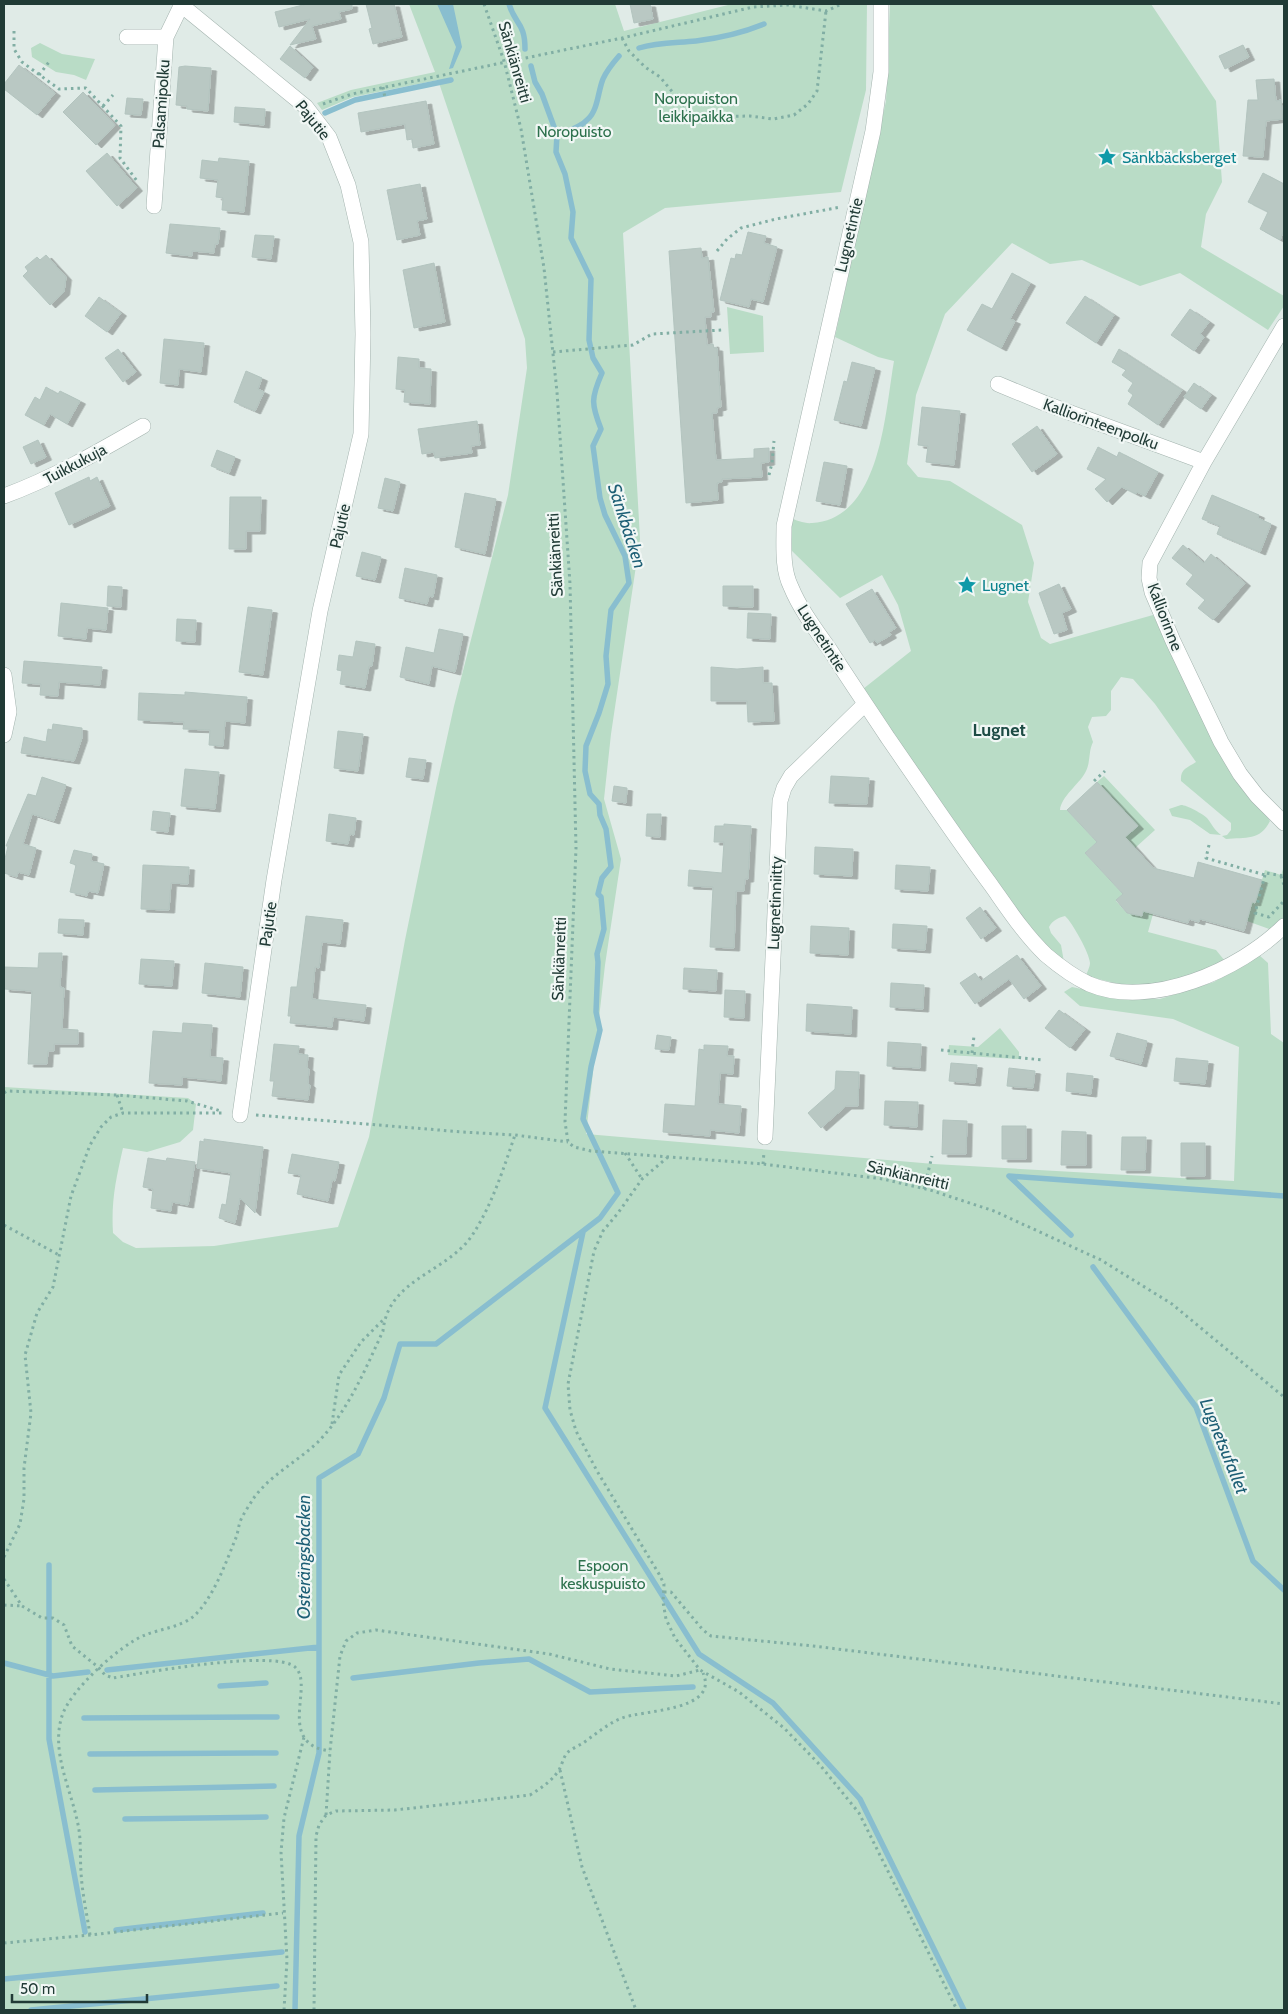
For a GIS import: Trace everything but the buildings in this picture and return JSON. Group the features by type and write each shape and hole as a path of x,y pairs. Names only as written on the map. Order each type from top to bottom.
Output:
{"street":[{"name":"Lugnetintie","path":"881,4 881,72 873,131 784,526 785,566 790,586 820,636 958,841 1022,929 1046,955 1067,972 1087,983 1102,988 1132,992 1170,988 1213,974 1240,960 1271,938 1284,926"},
{"name":"Palsamipolku","path":"154,206 166,37 181,5"},
{"name":"Pajutie","path":"181,5 306,107 329,137 348,185 361,242 364,334 361,434 320,611 274,880 240,1115"},
{"path":"127,38 166,37"},
{"name":"Kalliorinne","path":"1284,326 1204,462 1150,563 1149,578 1152,592 1172,641 1221,742 1240,774 1257,796 1284,822"},
{"name":"Kalliorinteenpolku","path":"998,384 1204,462"},
{"name":"Tuikkukuja","path":"4,496 38,484 143,426"},
{"path":"4,675 9,712 4,734"},
{"name":"Lugnetinniitty","path":"765,1137 780,801 784,788 791,776 866,704"}],"path":[{"name":"Sänkiänreitti","path":"484,4 504,62 521,129 543,258 553,352 570,584 576,838 566,1122 568,1142 574,1147 591,1151 763,1164 882,1179 924,1189 994,1211 1101,1260 1172,1304 1284,1397"},
{"path":"316,107 352,94 622,38 753,7 788,5 826,11 842,4"},
{"path":"622,38 629,51 645,68 660,78 690,114 696,118 750,116 773,119 794,115 808,104 817,91 826,11"},
{"path":"14,30 13,44 17,56 58,89 86,88 121,126 120,158 137,181"},
{"path":"39,75 49,62"},
{"path":"383,87 385,98"},
{"path":"103,106 113,95"},
{"path":"717,251 727,239 741,228 776,219 844,207 842,216"},
{"path":"553,352 633,345 652,334 722,330"},
{"path":"769,475 774,441"},
{"path":"1094,781 1105,771"},
{"path":"1209,845 1206,858 1265,875 1266,873 1283,876 1284,886"},
{"path":"1265,875 1255,913 1269,917 1284,901"},
{"path":"972,1052 974,1036"},
{"path":"941,1050 1043,1060"},
{"path":"4,1093 7,1091 117,1095 187,1101 225,1112 123,1113 111,1117 101,1127 90,1145 71,1196 53,1287 37,1313 25,1354 31,1413 24,1468 24,1499 20,1524 4,1557"},
{"path":"117,1095 123,1113"},
{"path":"240,1115 515,1135 568,1142"},
{"path":"332,1425 339,1375 361,1342 384,1319 394,1301 405,1288 456,1254 473,1234 500,1178 515,1135"},
{"path":"625,1153 642,1179"},
{"path":"326,1815 336,1811 395,1810 530,1795 547,1785 560,1770 566,1754 608,1724 625,1717 679,1707 695,1700 705,1689 706,1680 701,1671 675,1638 666,1619 663,1602 664,1584 659,1574 597,1471 576,1431 570,1410 568,1384 594,1251 602,1231 623,1207 642,1179 668,1156"},
{"path":"924,1189 932,1156"},
{"path":"4,1225 59,1254"},
{"path":"90,1935 81,1873 79,1830 61,1761 59,1732 63,1713 74,1696 98,1667 144,1635 170,1627 192,1617 211,1596 236,1539 240,1522 253,1499 268,1480 290,1466 318,1441 341,1414 383,1332 384,1319"},
{"path":"4,1579 22,1606 42,1618 53,1618 64,1624 72,1646 98,1667 104,1675 113,1678 236,1660 287,1662 294,1666 300,1674 299,1720 301,1731 315,1748 330,1751"},
{"path":"664,1592 671,1592 703,1630 711,1636 813,1646 1284,1704"},
{"path":"4,1605 22,1606"},
{"path":"314,2010 316,1836 319,1825 326,1815 330,1751 340,1656 346,1641 357,1632 376,1630 549,1654 610,1669 676,1676 701,1671 739,1692 784,1728 820,1765 859,1813 957,2010"},
{"path":"284,2010 287,1960 281,1852 284,1818 304,1736"},
{"path":"560,1770 582,1867 636,2010"},
{"path":"4,1943 90,1935 283,1912"}],"green space":[{"name":"Espoon keskuspuisto","path":"409,4 615,4 624,31 732,4 867,4 866,90 841,192 665,208 623,233 640,539 611,734 604,799 621,859 605,965 586,1134 934,1164 1234,1181 1239,1047 1173,1019 1080,1006 1064,992 1072,987 1124,998 1160,999 1214,982 1259,955 1268,963 1271,1034 1284,1043 1284,2010 4,2010 4,1087 188,1098 196,1104 193,1130 180,1142 147,1152 123,1148 115,1190 113,1233 123,1242 136,1248 214,1246 338,1227 369,1137 405,940 436,788 454,706 508,495 527,368 525,339 438,80 353,97 322,110 317,103 351,90 435,72"},
{"path":"890,4 1151,4 1216,101 1222,182 1206,214 1201,247 1284,296 1284,306 1268,330 1180,273 1140,286 1082,260 1050,264 1012,243 945,314 916,395 907,464 918,477 950,481 1022,525 1034,563 1028,602 1041,638 1050,644 1153,615 1214,743 1270,821 1262,832 1252,837 1226,839 1222,836 1227,835 1231,830 1231,823 1181,781 1183,771 1196,762 1155,704 1133,679 1121,677 1111,691 1111,710 1106,716 1092,717 1088,727 1093,742 1087,769 1063,800 1060,810 1067,810 1097,842 1085,853 1123,894 1116,901 1127,913 1141,916 1143,911 1153,914 1148,932 1216,950 1225,961 1178,979 1153,984 1128,985 1086,976 1090,965 1087,953 1080,938 1065,916 1056,920 1049,927 1051,933 1061,945 1064,962 1033,932 885,724 863,689 911,651 898,605 882,575 840,598 790,549 790,518 812,523 835,517 853,503 866,483 876,460 887,407 894,361 878,357 835,337 886,101"},
{"path":"40,43 62,54 95,59 86,80 74,75 56,72 32,57 31,48"},
{"path":"727,307 763,316 764,352 730,354"},
{"path":"1104,776 1155,830 1135,848 1125,837 1137,826 1097,782"},
{"path":"1181,805 1205,816 1221,835 1210,834 1190,820 1172,816 1169,809"},
{"path":"1284,866 1284,917 1272,930 1247,921 1252,902 1255,902 1265,870 1281,875"},
{"path":"1000,1028 1019,1052 1019,1059 948,1055 949,1045 978,1047"}],"water":[{"path":"437,4 453,4 462,47 453,68 449,69 456,47"}],"waterway":[{"name":"Sänkbäcken","path":"509,4 511,11 522,28 525,49"},
{"path":"639,48 714,38 739,33 764,24"},
{"path":"557,135 581,125 591,115 596,106 603,79 619,56"},
{"name":"Sänkbäcken","path":"295,2010 299,1836 319,1753 319,1478 358,1454 384,1398 400,1344 436,1344 600,1218 618,1193 583,1119 591,1067 600,1030 596,1012 597,954 604,929 601,897 598,894 602,878 611,867 606,829 600,815 599,804 590,794 585,771 586,746 608,684 606,656 611,610 629,583 625,556 605,515 600,498 593,446 601,429 595,413 594,395 602,373 593,358 589,340 591,279 571,238 573,212 565,174 556,152 557,135 542,94 535,82 531,66"},
{"path":"325,113 355,100 451,80"},
{"name":"Lugnetsufallet","path":"1071,1235 1009,1176 1284,1196"},
{"path":"583,1232 545,1408 699,1654 773,1703 860,1799 964,2010"},
{"name":"Lugnetsufallet","path":"1093,1267 1196,1407 1253,1561 1284,1590"},
{"path":"49,1565 49,1739 85,1932"},
{"path":"107,1670 319,1647"},
{"path":"353,1678 529,1659 590,1692 693,1687"},
{"path":"4,1663 53,1676 88,1672"},
{"path":"220,1686 266,1683"},
{"path":"84,1718 277,1717"},
{"path":"90,1754 276,1753"},
{"path":"95,1790 274,1786"},
{"path":"125,1819 266,1817"},
{"path":"116,1930 263,1913"},
{"path":"4,1979 282,1952"},
{"path":"31,2010 277,1986"}],"place":[{"name":"Sänkbäcksberget","path":"1107,157"},
{"name":"Lugnet","path":"967,585"}],"district":[{"name":"Lugnet","path":"999,730"}],"park label":[{"name":"Noropuiston leikkipaikka","path":"696,107"},
{"name":"Noropuisto","path":"574,131"}],"water label":[{"name":"Osterängsbacken","path":"304,1557"}]}
